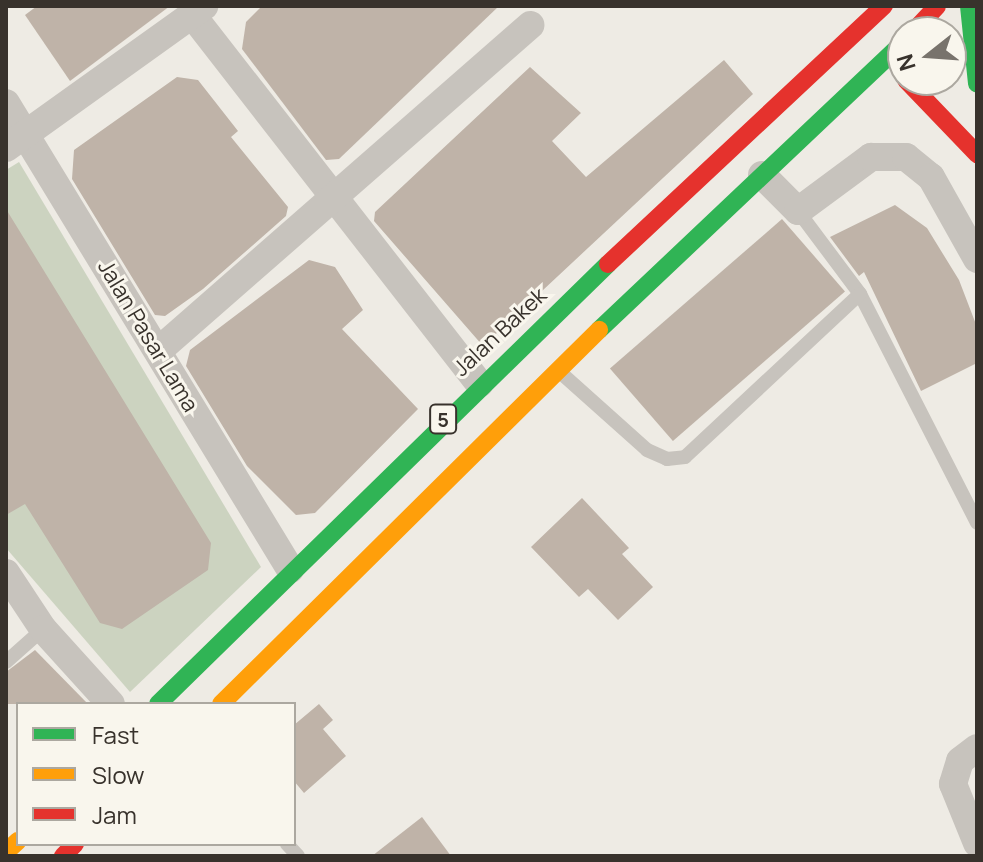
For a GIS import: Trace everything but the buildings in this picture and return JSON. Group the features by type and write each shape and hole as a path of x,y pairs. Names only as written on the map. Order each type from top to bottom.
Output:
{"main road":[{"name":"Jalan Bakek","path":"160,702 479,384 887,6"},
{"path":"969,6 977,86"},
{"path":"847,15 887,61"},
{"name":"5","path":"223,702 557,369 887,61"},
{"path":"922,96 977,154"},
{"path":"836,107 886,99 936,110"}],"street":[{"path":"15,142 198,11 479,384"},
{"path":"158,351 338,199 530,25"},
{"name":"Jalan Pasar Lama","path":"6,103 15,142 158,351 290,569"},
{"path":"762,175 798,211 871,157 906,157 931,177 977,259"},
{"path":"6,573 43,629 109,702"},
{"path":"977,748 960,761 953,784 977,843"}],"lane":[{"path":"798,211 860,294 977,523"},
{"path":"557,369 647,450 667,459 685,457 860,294"},
{"path":"6,662 43,629"}],"green space":[{"path":"19,162 261,567 130,692 6,548 6,170"}],"traffic: fast":[{"path":"969,6 977,84"},
{"path":"599,330 887,58"},
{"path":"160,702 608,264"}],"traffic: slow":[{"path":"223,702 599,330"},
{"path":"6,852 16,843"}],"traffic: jam":[{"path":"608,264 884,6"},
{"path":"928,16 937,6"},
{"path":"921,96 977,154"},
{"path":"63,856 73,846"}]}
